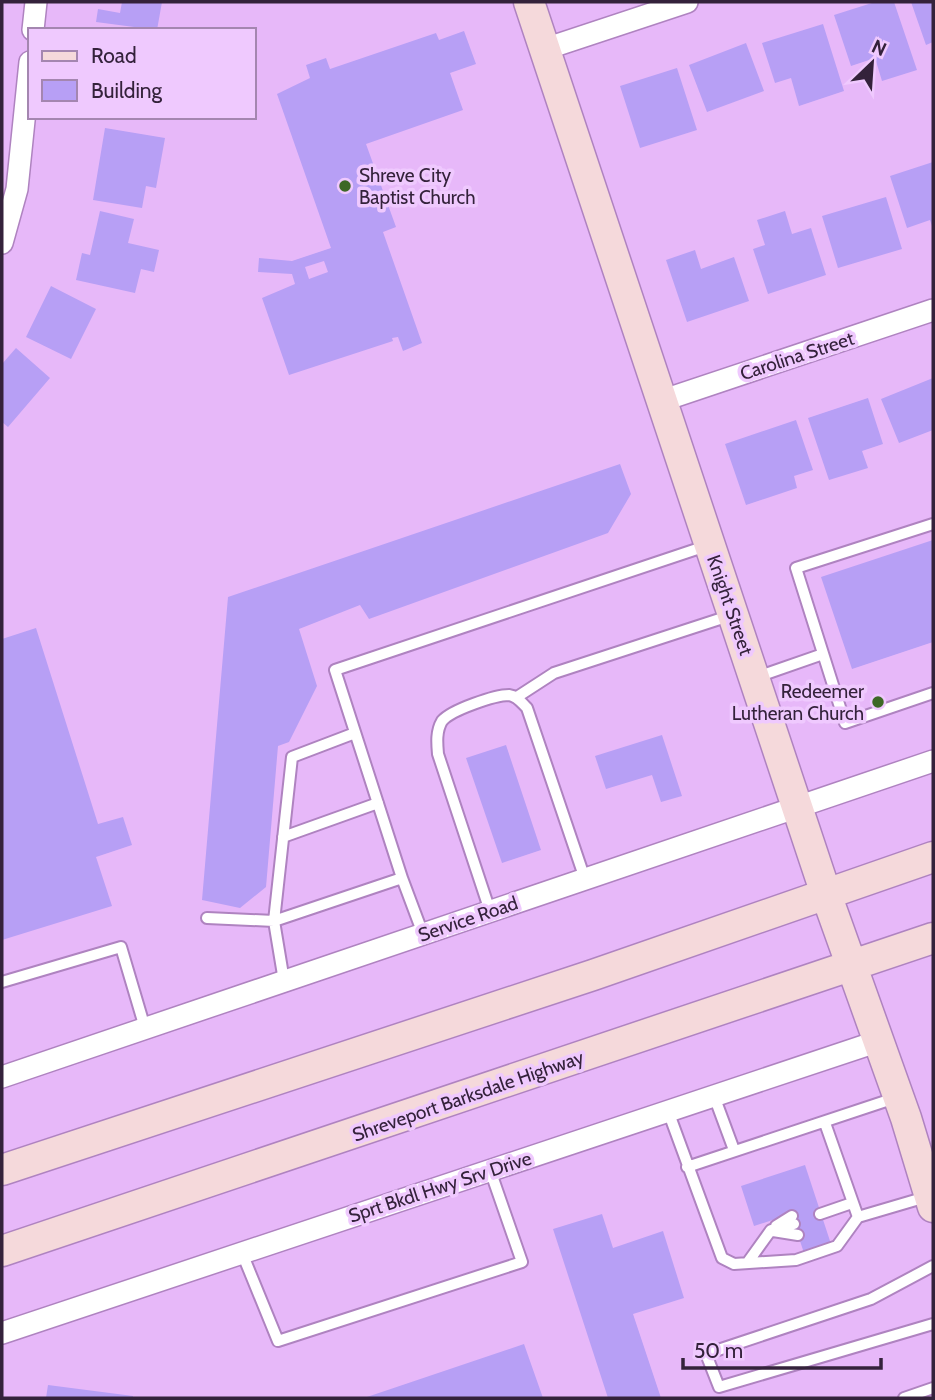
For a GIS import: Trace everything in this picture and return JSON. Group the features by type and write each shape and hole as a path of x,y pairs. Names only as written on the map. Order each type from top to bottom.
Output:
{"main road":[{"name":"Knight Street","path":"529,2 826,894 932,1200"},
{"path":"2,1170 593,975 933,857"},
{"name":"Shreveport Barksdale Highway","path":"2,1251 933,938"}],"street":[{"path":"33,28 36,2"},
{"path":"545,50 687,2"},
{"path":"2,243 17,189 28,82"},
{"name":"Carolina Street","path":"661,401 933,310"},
{"name":"Service Road","path":"2,1076 933,761"},
{"name":"Sprt Bkdl Hwy Srv Drive","path":"2,1332 879,1041"}],"lane":[{"path":"933,524 796,568 845,723 933,693"},
{"path":"423,934 335,670 710,545"},
{"path":"517,697 554,673 733,614"},
{"path":"754,677 823,654"},
{"path":"490,911 438,754 437,735 442,722 456,710 507,695 517,697 527,708 585,879"},
{"path":"284,981 274,921 292,757 355,733"},
{"path":"283,837 378,803"},
{"path":"207,918 274,921 402,877"},
{"path":"2,982 121,947 145,1028"},
{"path":"714,1096 734,1150"},
{"path":"687,1167 734,1150 825,1124 898,1097"},
{"path":"668,1111 722,1258 734,1264 796,1260 837,1246 858,1217 932,1200"},
{"path":"825,1124 858,1217"},
{"path":"242,1253 278,1341 522,1262 491,1170"},
{"path":"835,1208 821,1215 852,1203"},
{"path":"748,1262 771,1230 795,1225 771,1230"},
{"path":"933,1266 871,1300 706,1354 719,1387 933,1324"},
{"path":"904,1398 933,1388"}],"building":[{"path":"122,2 162,2 157,28 96,22 98,9 120,13"},
{"path":"875,2 894,2 917,70 882,81 875,58 851,66 834,15"},
{"path":"911,2 933,2 933,42 926,45"},
{"path":"823,24 844,91 799,106 791,78 775,83 762,43"},
{"name":"Shreve City Baptist Church","path":"464,31 476,64 450,73 463,110 366,144 396,227 383,232 422,343 403,351 398,337 392,338 393,341 289,375 262,298 295,284 292,274 258,272 259,258 292,261 331,248 277,94 310,78 306,65 326,58 330,69 436,33 439,40","holes":["324,261 328,272 309,279 305,267"]},
{"path":"746,43 764,91 707,112 689,65"},
{"path":"677,68 697,130 640,148 620,86"},
{"path":"105,128 165,138 156,188 146,186 142,208 93,200"},
{"path":"933,162 933,229 930,220 907,228 890,176"},
{"path":"886,197 902,249 838,268 822,216"},
{"path":"100,211 134,219 128,243 159,250 154,272 141,269 135,293 76,280 82,253 90,255"},
{"path":"785,211 792,234 811,228 826,275 768,294 753,249 765,245 757,220"},
{"path":"695,250 701,269 734,257 749,301 687,322 666,260"},
{"path":"51,286 96,309 71,359 26,337"},
{"path":"16,348 50,378 8,427 2,422 2,364"},
{"path":"933,378 933,430 899,443 881,399"},
{"path":"868,398 883,444 862,451 868,468 829,480 808,418"},
{"path":"796,420 813,470 794,476 797,488 746,505 725,444"},
{"path":"620,464 631,494 608,533 369,619 360,605 299,629 317,686 289,742 278,746 266,887 240,908 202,900 228,597"},
{"path":"933,540 933,642 852,669 821,577"},
{"path":"36,628 98,824 123,817 132,845 96,857 112,906 2,940 2,639"},
{"path":"662,735 682,796 661,802 652,775 606,789 595,756"},
{"path":"506,745 541,850 502,863 466,758"},
{"path":"805,1165 831,1244 804,1253 791,1214 754,1226 741,1186"},
{"path":"602,1214 613,1248 663,1231 684,1298 633,1314 661,1398 608,1398 553,1229"},
{"path":"524,1344 543,1398 364,1398"},
{"path":"48,1385 133,1396 133,1398 46,1398"}],"place":[{"name":"Shreve City Baptist Church","path":"345,186"},
{"name":"Redeemer Lutheran Church","path":"878,702"}]}
